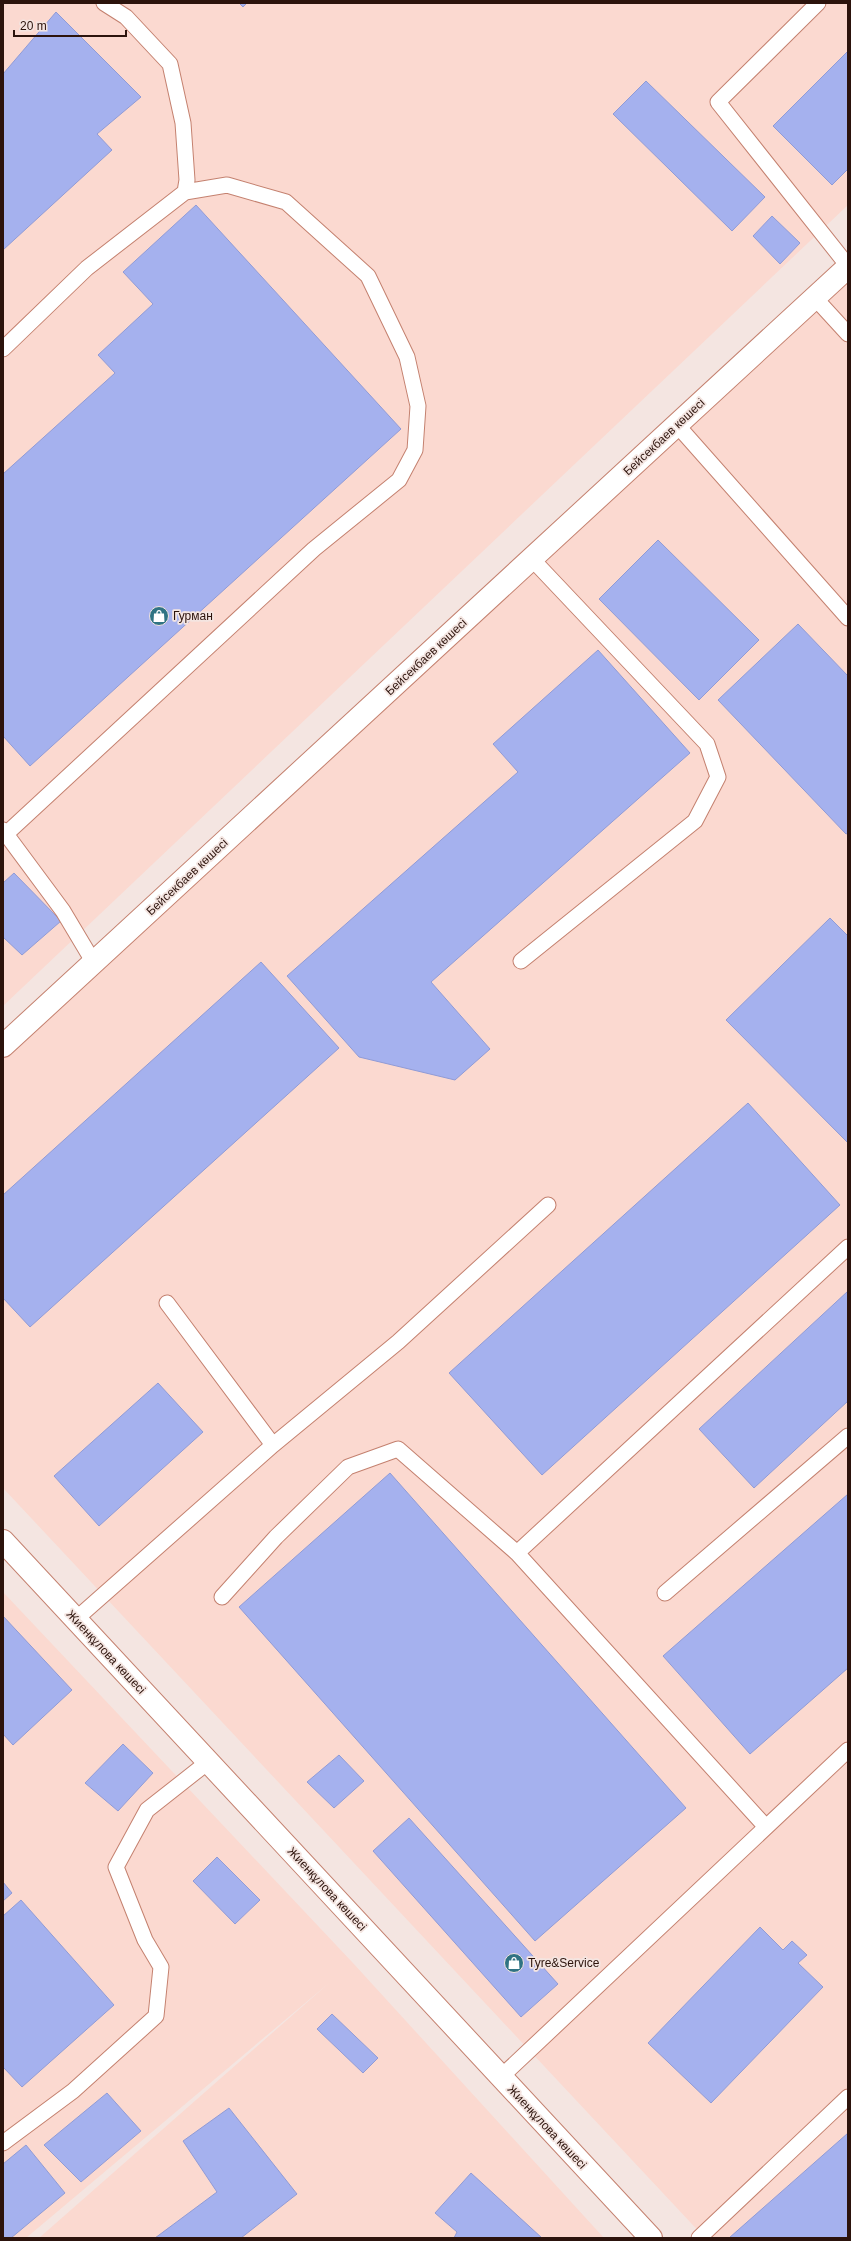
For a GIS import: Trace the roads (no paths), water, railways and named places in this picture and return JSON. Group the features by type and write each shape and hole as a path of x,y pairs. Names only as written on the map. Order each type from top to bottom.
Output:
{"street":[{"name":"Бейсекбаев көшесі","path":"3,1046 848,266"},
{"name":"Жиенқұлова көшесі","path":"3,1541 651,2238"}],"lane":[{"path":"104,3 126,17 170,64 183,123 187,180 185,192"},
{"path":"818,3 718,102 848,266"},
{"path":"3,349 87,268 185,192 227,185 286,202 368,276 407,357 418,406 415,450 399,480 302,560 5,832 63,911 94,962"},
{"path":"815,298 848,334"},
{"path":"677,425 848,618"},
{"path":"521,961 696,820 718,777 707,744 532,559"},
{"path":"76,1619 273,1445 398,1342 548,1205"},
{"path":"517,1553 848,1247"},
{"path":"167,1303 273,1445"},
{"path":"665,1593 848,1436"},
{"path":"222,1597 276,1537 348,1467 398,1449 517,1553 766,1827"},
{"path":"501,2077 848,1750"},
{"path":"3,2143 74,2090 156,2016 161,1967 145,1940 116,1867 147,1810 208,1762"},
{"path":"699,2238 848,2097"}],"place":[{"name":"Гурман","path":"159,616"},
{"name":"Tyre&Service","path":"514,1963"}]}
